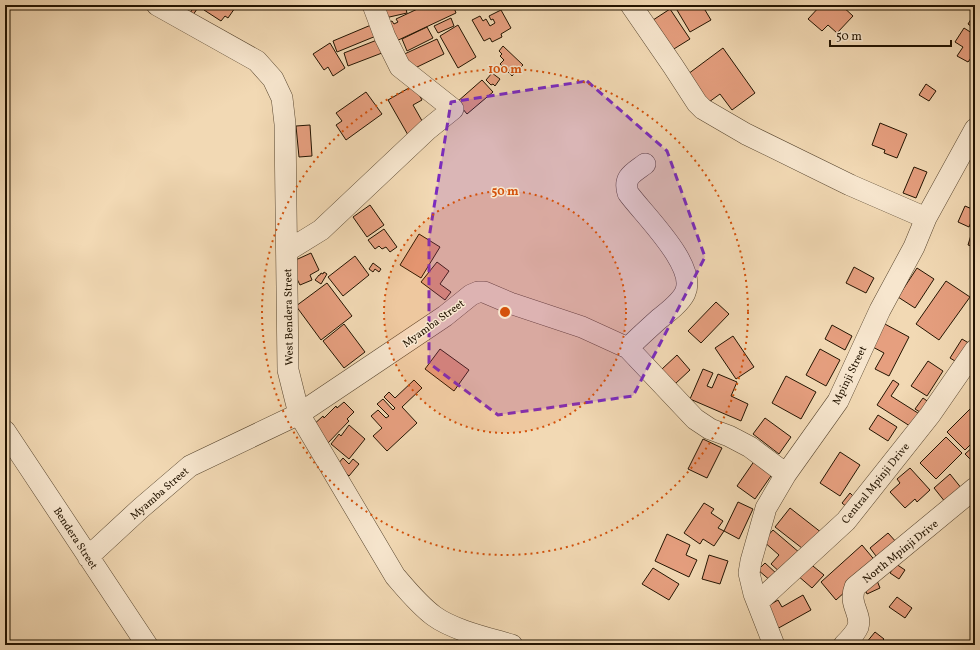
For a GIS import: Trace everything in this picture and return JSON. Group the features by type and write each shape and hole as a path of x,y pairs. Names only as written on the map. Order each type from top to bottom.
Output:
{"street":[{"name":"West Bendera Street","path":"157,5 257,61 273,79 282,98 285,124 288,370 299,414 395,576 411,595 434,617 452,626 512,645"},
{"path":"287,251 321,230 427,130 453,109 400,66 385,37 373,5"},
{"path":"631,5 703,110 746,134 843,182 926,218"},
{"name":"Mpinji Street","path":"774,645 754,594 749,574 751,560 766,508 786,474 838,401 880,310 914,247 926,218 975,130"},
{"path":"628,348 678,303 685,293 687,281 683,266 675,250 628,193 626,187 629,176 645,164"},
{"name":"Myamba Street","path":"88,557 141,508 190,466 299,414 445,316 478,292 484,292 510,303 582,327 628,348 695,418 710,429 729,436 750,447 786,474"},
{"name":"Central Mpinji Drive","path":"758,602 846,521 930,416 975,350"},
{"name":"Bendera Street","path":"5,431 148,645"},
{"name":"North Mpinji Drive","path":"844,645 858,628 858,619 852,595 855,587 975,488"}],"highlighted area":[{"path":"587,81 667,151 705,257 633,396 498,415 429,363 429,238 451,102"}],"building":[{"path":"184,5 199,6 189,21 186,19 192,10"},
{"path":"203,5 237,5 228,18 225,16 221,21 204,10 206,7"},
{"path":"382,5 405,5 407,13 385,18"},
{"path":"426,5 453,5 456,13 392,43 383,24 392,21 394,24 398,22 396,19"},
{"path":"674,5 702,5 711,20 690,32"},
{"path":"821,5 841,5 853,16 837,33 828,25 822,31 808,19"},
{"path":"670,9 690,39 669,52 650,22"},
{"path":"501,10 511,28 501,34 502,37 492,42 490,38 484,41 472,20 480,16 483,21 486,19 490,26 495,23 489,16"},
{"path":"975,13 975,29 968,24"},
{"path":"451,18 454,26 438,33 434,26"},
{"path":"371,25 376,36 337,52 333,41"},
{"path":"458,25 476,57 458,68 440,36"},
{"path":"427,27 433,38 407,51 402,39"},
{"path":"964,28 975,35 975,61 971,58 968,62 957,56 963,47 955,42"},
{"path":"437,39 444,54 413,69 398,57"},
{"path":"377,40 382,53 348,66 344,53"},
{"path":"330,43 345,68 333,76 328,67 324,70 313,54"},
{"path":"503,46 523,65 512,76 500,64 504,60 500,56 502,54 499,51"},
{"path":"723,48 755,93 732,110 720,94 709,102 688,74"},
{"path":"492,73 500,79 495,86 493,84 491,85 486,80"},
{"path":"482,80 493,92 467,114 457,102"},
{"path":"926,84 936,91 929,101 919,95"},
{"path":"414,85 422,100 413,105 425,126 408,135 388,100"},
{"path":"366,92 382,114 346,140 336,125 342,121 336,113"},
{"path":"880,123 907,134 897,158 884,153 885,150 872,145"},
{"path":"310,125 312,156 299,157 296,126"},
{"path":"914,167 927,172 916,198 903,193"},
{"path":"975,202 975,218 973,218 969,227 958,222 965,206 972,209"},
{"path":"370,205 384,225 367,237 353,217"},
{"path":"974,225 975,226 975,247 968,245"},
{"path":"384,229 397,247 390,252 386,247 382,249 379,246 375,249 368,240"},
{"path":"419,234 440,247 421,278 400,265"},
{"path":"311,253 319,270 310,275 312,280 300,285 289,263"},
{"path":"355,256 369,275 343,296 328,277"},
{"path":"437,262 449,271 440,284 451,292 445,300 421,282"},
{"path":"373,263 381,269 379,272 375,269 373,272 369,269"},
{"path":"854,267 874,278 866,293 846,283"},
{"path":"917,268 934,279 915,308 898,297"},
{"path":"324,272 327,274 321,284 315,280 321,273 323,274"},
{"path":"946,281 970,297 939,340 916,324"},
{"path":"327,283 352,316 321,340 296,306"},
{"path":"716,302 729,314 701,343 688,331"},
{"path":"883,323 909,337 889,376 875,369 884,353 871,346"},
{"path":"344,324 365,352 344,368 323,341"},
{"path":"832,325 852,336 845,350 825,339"},
{"path":"733,336 754,367 736,379 715,348"},
{"path":"962,339 972,345 960,364 950,358"},
{"path":"440,349 469,370 454,391 425,369"},
{"path":"820,349 840,360 826,386 806,375"},
{"path":"677,355 690,370 675,384 662,369"},
{"path":"928,361 943,371 927,396 911,386"},
{"path":"703,369 713,373 707,386 712,388 718,374 737,382 731,396 748,404 741,421 690,399"},
{"path":"786,376 816,392 801,419 772,403"},
{"path":"414,380 422,388 402,407 417,423 387,451 373,436 382,428 371,416 378,410 386,418 389,416 377,404 383,399 393,410 395,408 384,397 389,392 395,398"},
{"path":"893,380 899,384 891,396 921,415 913,428 877,405"},
{"path":"923,398 930,403 923,414 915,409"},
{"path":"344,402 354,412 347,419 349,421 327,444 311,427 323,416 324,418 336,406 337,408"},
{"path":"971,408 975,412 975,440 965,450 947,432"},
{"path":"878,415 897,427 888,441 869,429"},
{"path":"765,418 791,437 779,454 753,434"},
{"path":"349,425 365,439 349,459 331,444 339,434 341,436"},
{"path":"946,437 962,453 936,479 920,463"},
{"path":"703,439 722,448 707,478 688,469"},
{"path":"975,445 975,464 965,454"},
{"path":"840,452 860,465 840,496 820,483"},
{"path":"343,458 349,464 353,459 359,464 349,476 337,465"},
{"path":"755,460 773,473 755,499 737,486"},
{"path":"910,468 930,490 917,502 915,499 905,508 890,492 900,483 897,479"},
{"path":"950,474 962,489 946,503 934,488"},
{"path":"850,493 856,499 848,508 842,503"},
{"path":"738,502 753,509 739,539 724,531"},
{"path":"704,503 714,509 711,513 723,521 718,528 724,531 714,546 703,539 700,544 684,533"},
{"path":"790,508 822,533 807,552 775,527"},
{"path":"773,530 800,553 782,574 771,564 779,555 763,541"},
{"path":"888,533 898,544 879,560 870,548"},
{"path":"667,534 690,545 686,555 697,560 689,577 655,561"},
{"path":"862,545 877,563 836,600 821,582"},
{"path":"709,555 728,561 720,584 702,579"},
{"path":"808,562 824,575 812,588 797,575"},
{"path":"765,563 777,574 771,581 758,570"},
{"path":"896,564 905,570 899,579 890,573"},
{"path":"653,568 679,584 669,600 642,584"},
{"path":"876,578 880,588 867,594 863,585"},
{"path":"803,595 811,610 775,630 763,609 778,600 782,607"},
{"path":"897,597 912,608 905,618 889,607"},
{"path":"875,632 884,639 879,645 868,645 866,643"}]}
